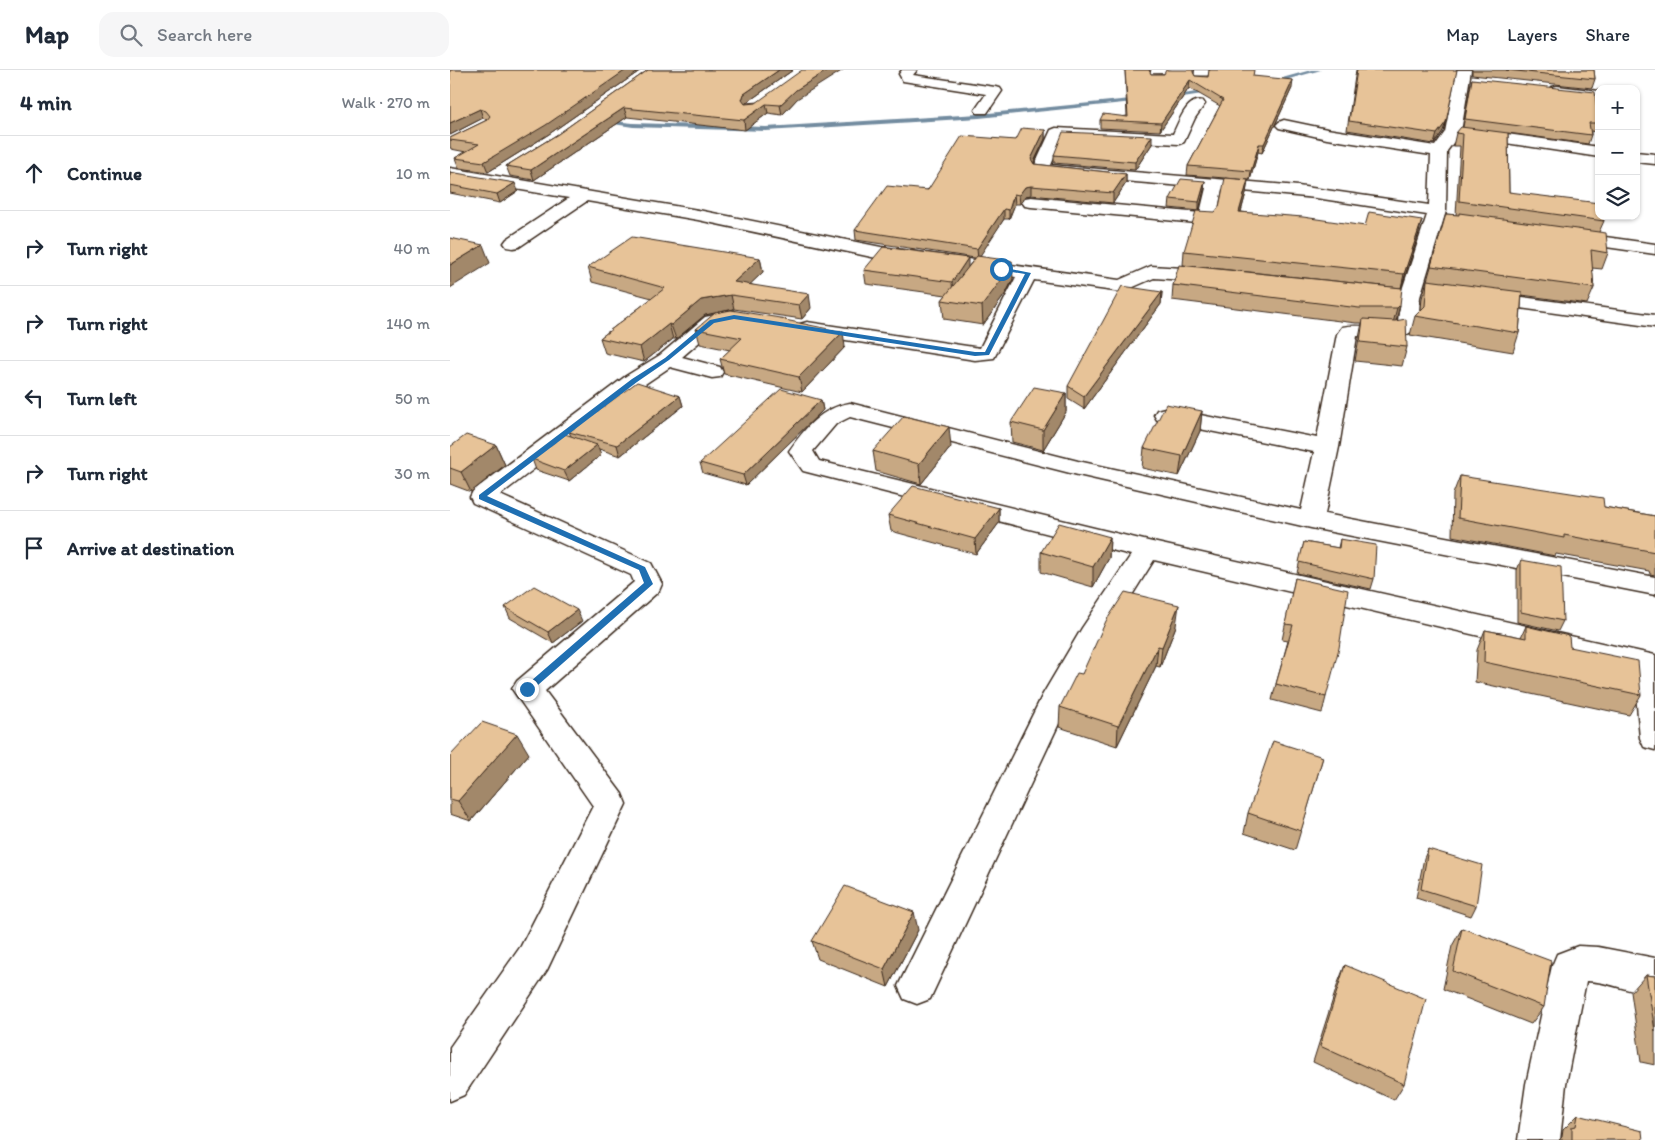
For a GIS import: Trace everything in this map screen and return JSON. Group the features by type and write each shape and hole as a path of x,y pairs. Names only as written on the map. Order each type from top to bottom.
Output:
{"street":[{"path":"910,70 906,74 908,78 996,91 982,110"},
{"path":"1311,520 1328,447 1347,334 1355,329 1393,332 1403,330 1408,325 1442,217 1439,151 1453,132 1468,77"},
{"path":"1547,89 1595,95"},
{"path":"1198,104 1188,117 1179,139 1056,133 1041,169 1115,177 1215,183 1300,191 1442,217"},
{"path":"1284,125 1327,134 1439,151"},
{"path":"1453,132 1595,151"},
{"path":"1640,157 1655,159"},
{"path":"490,180 506,169"},
{"path":"450,173 698,215 881,253 1122,286 1151,272 1175,272 1233,278"},
{"path":"1031,202 1207,219 1215,183"},
{"path":"513,243 584,196"},
{"path":"1550,235 1655,249"},
{"path":"792,326 975,354 987,354 1028,273"},
{"path":"1348,290 1419,293"},
{"path":"1462,296 1655,321"},
{"path":"450,1081 534,958 610,804 527,689 649,584 642,569 482,497 634,381 667,359 712,321 734,317 753,320"},
{"path":"667,359 712,372"},
{"path":"1655,586 1311,520 1078,468 850,410 844,410 832,416 800,451 810,466 1148,550 1651,665 1655,738"},
{"path":"1161,414 1328,447"},
{"path":"917,986 950,923 1042,725 1116,594 1148,550"},
{"path":"1539,1140 1546,1084 1570,966 1579,962 1594,963 1655,976"}],"building":[{"path":"450,70 626,70 546,125 484,162 455,158 479,144 450,140 450,138 487,120 490,116 486,111 480,109 450,123"},
{"path":"648,70 779,70 744,94 742,100 745,104 756,103 802,70 828,70 796,90 780,105 766,104 744,120 624,108 531,170 506,166 558,134"},
{"path":"1125,70 1149,70 1151,74 1164,74 1166,70 1193,70 1195,76 1208,77 1209,70 1254,70 1253,76 1293,80 1264,144 1259,144 1251,171 1188,166 1223,100 1190,80 1161,123 1100,120 1103,114 1128,117"},
{"path":"1357,70 1457,70 1446,122 1437,134 1349,121"},
{"path":"1506,70 1594,70 1595,79"},
{"path":"1472,79 1595,92 1595,123 1589,123 1591,135 1465,119"},
{"path":"1461,127 1508,133 1509,192 1595,203 1595,220 1459,201 1463,134 1456,133"},
{"path":"1022,128 1045,130 1031,159 1034,164 1126,174 1113,193 1025,187 1019,195 1014,194 1009,210 1004,209 977,249 855,230 887,186 928,190 962,136 1016,140"},
{"path":"1063,132 1152,136 1135,162 1054,155"},
{"path":"450,172 515,183 497,194 450,185"},
{"path":"1225,178 1248,180 1239,212 1303,217 1365,226 1369,212 1422,220 1404,274 1184,251 1196,211 1215,212 1219,207"},
{"path":"1181,179 1205,181 1199,202 1170,199"},
{"path":"1459,213 1606,233 1608,253 1591,250 1594,288 1431,266 1446,214 1459,215"},
{"path":"632,237 760,258 734,282 809,294 799,305 731,295 701,300 640,347 600,338 665,288 588,267"},
{"path":"450,238 483,245 450,265"},
{"path":"883,247 968,258 952,282 864,270"},
{"path":"977,256 1012,261 1005,275 982,306 942,300"},
{"path":"1179,265 1402,288 1400,305 1397,308 1359,308 1173,285"},
{"path":"1427,280 1522,292 1519,333 1415,316 1425,306"},
{"path":"1122,286 1162,292 1084,396 1068,386"},
{"path":"731,310 786,319 843,332 799,377 720,359 742,338 696,329 715,313"},
{"path":"1363,319 1395,321 1406,319 1407,347 1360,342"},
{"path":"637,382 680,396 617,445 569,432"},
{"path":"1034,387 1066,393 1043,430 1011,422"},
{"path":"781,389 821,400 743,475 700,463"},
{"path":"1166,404 1202,411 1182,456 1144,448"},
{"path":"904,416 949,427 919,464 873,451"},
{"path":"565,434 597,445 564,471 532,459"},
{"path":"466,435 496,445 461,472 450,468 450,447"},
{"path":"1460,476 1603,498 1604,507 1655,516 1655,552 1564,535 1564,538 1458,518"},
{"path":"913,486 999,508 975,539 888,515"},
{"path":"1059,523 1110,537 1093,567 1041,552"},
{"path":"1340,539 1376,545 1374,579 1299,562 1304,542 1339,548"},
{"path":"1521,560 1561,567 1563,621 1521,612"},
{"path":"1295,578 1348,590 1339,648 1326,697 1276,684 1293,625 1285,624"},
{"path":"534,586 577,610 548,632 505,607"},
{"path":"1125,592 1179,605 1162,647 1158,646 1118,726 1060,707 1077,673 1082,674 1106,621"},
{"path":"1526,626 1569,636 1570,647 1638,661 1641,695 1484,662 1485,630 1526,638"},
{"path":"482,722 517,734 458,801 450,799 450,756"},
{"path":"1273,741 1323,757 1301,831 1248,813"},
{"path":"1428,849 1482,865 1476,906 1421,889"},
{"path":"845,886 914,912 884,969 812,941"},
{"path":"1462,928 1551,961 1544,1007 1453,971"},
{"path":"1345,965 1426,999 1404,1084 1320,1046"},
{"path":"1646,975 1655,976 1655,1031"},
{"path":"1578,1115 1642,1131 1643,1140 1572,1140 1572,1127 1576,1126"}],"waterway":[{"path":"1271,82 1318,70"},
{"path":"1170,97 1213,91"},
{"path":"604,122 633,125 766,129 979,116 1141,100"}],"route":[{"path":"527,689 649,584 642,569 482,497 634,381 667,359 712,321 722,318 734,317 975,354 987,354 1028,273 1001,269"}]}
